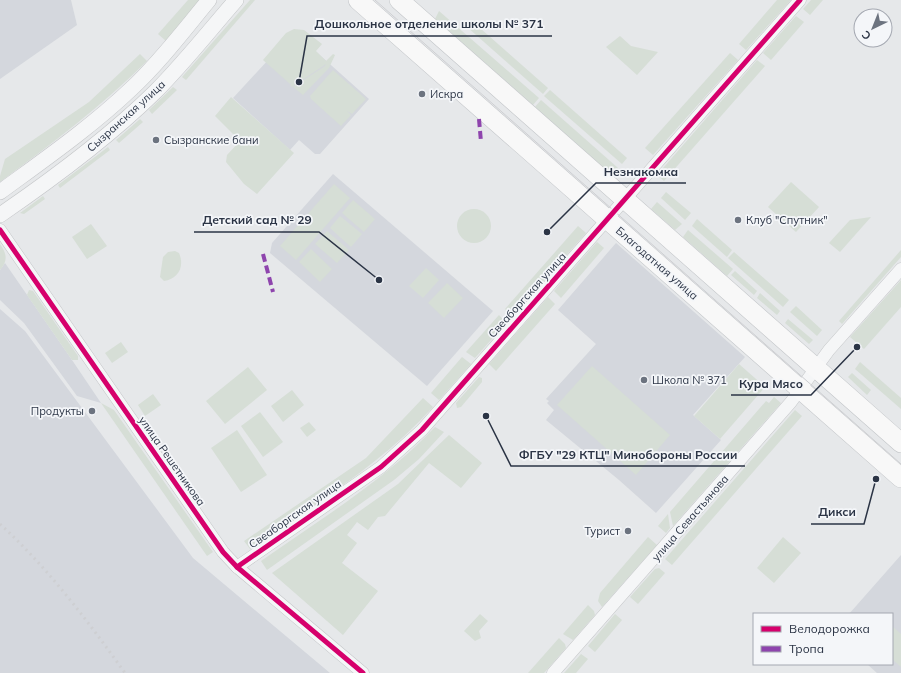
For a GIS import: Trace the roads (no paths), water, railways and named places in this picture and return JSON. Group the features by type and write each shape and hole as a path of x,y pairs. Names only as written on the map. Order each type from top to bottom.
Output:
{"main road":[{"name":"Благодатная улица","path":"358,0 901,478"},
{"path":"399,0 901,443"}],"street":[{"name":"Сызранская улица","path":"0,192 94,122 140,80 209,0"},
{"name":"Сызранская улица","path":"0,215 106,136 157,90 236,0"},
{"name":"Свеаборгская улица","path":"237,567 381,467 406,446 435,416 800,0"},
{"path":"60,148 66,158 72,162"},
{"name":"улица Решетникова","path":"0,230 223,552 237,567 363,673"},
{"name":"улица Севастьянова","path":"553,673 744,456 800,389 816,367 901,269"}],"tram line":[{"path":"375,0 901,464"}],"railway":[{"path":"0,524 51,577 125,673"}],"place":[{"name":"Дошкольное отделение школы № 371","path":"299,82"},
{"name":"Искра","path":"422,94"},
{"name":"Сызранские бани","path":"156,140"},
{"name":"Клуб \"Спутник\"","path":"738,220"},
{"name":"Незнакомка","path":"547,232"},
{"name":"Детский сад № 29","path":"379,280"},
{"name":"Кура Мясо","path":"857,347"},
{"name":"Школа № 371","path":"644,380"},
{"name":"Продукты","path":"92,411"},
{"name":"ФГБУ \"29 КТЦ\" Минобороны России","path":"486,416"},
{"name":"Дикси","path":"876,479"},
{"name":"Турист","path":"628,531"}]}
